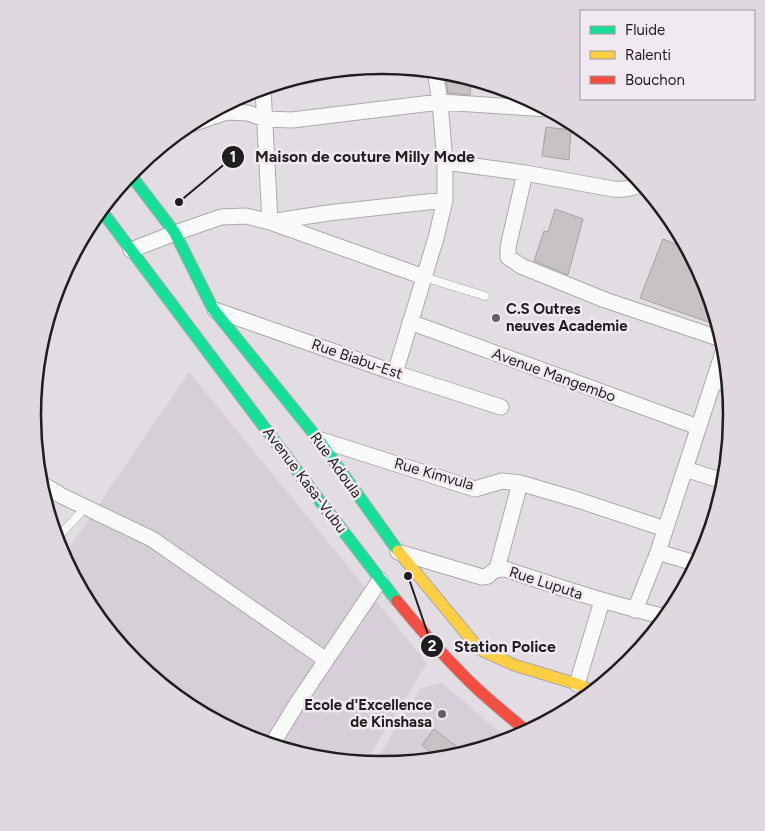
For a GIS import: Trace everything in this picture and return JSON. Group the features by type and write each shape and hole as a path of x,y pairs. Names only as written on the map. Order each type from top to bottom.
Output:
{"street":[{"path":"395,372 436,238 445,200 445,162 436,79"},
{"path":"263,96 270,222"},
{"path":"226,112 248,113 265,119 292,120 440,102 530,108"},
{"path":"445,162 525,173 622,190 636,186"},
{"path":"525,173 508,247 508,257 521,266 605,300 714,337"},
{"name":"Rue Adoula","path":"135,180 175,233 213,309 318,439 398,552 468,638 479,649 514,665 587,688"},
{"path":"270,222 328,213 445,200"},
{"name":"Avenue Kasa-Vubu","path":"106,216 380,580 468,680 522,727"},
{"path":"131,250 221,217 246,216 270,222 424,277"},
{"name":"Rue Biabu-Est","path":"213,309 500,407"},
{"name":"Avenue Mangembo","path":"410,322 698,427"},
{"path":"634,610 658,552 720,364"},
{"path":"714,380 722,383"},
{"name":"Rue Kimvula","path":"318,439 475,489 502,481 520,483 665,529"},
{"path":"685,469 717,479"},
{"path":"497,569 520,483"},
{"path":"49,488 152,539 326,660"},
{"name":"Rue Luputa","path":"398,552 482,577 488,576 497,569 505,569 602,601 659,615"},
{"path":"658,552 691,562"},
{"path":"274,739 380,580"},
{"path":"577,684 602,601"}],"lane":[{"path":"424,277 486,296"},
{"path":"62,533 86,507"}],"shaded area":[{"path":"189,372 427,663 369,756 338,754 273,739 232,722 212,711 157,672 126,641 99,605 68,549"},
{"name":"Ecole d'Excellence de Kinshasa","path":"442,683 503,735 471,745 427,754 378,757 421,688"}],"building":[{"path":"446,80 471,86 470,95 448,93"},
{"path":"546,127 571,131 569,160 542,156"},
{"path":"555,209 583,219 568,275 534,261 544,231 548,232"},
{"path":"663,239 678,245 698,285 711,323 640,298"},
{"path":"434,729 458,748 432,753 422,745"}],"traffic: fast":[{"path":"135,180 175,233 213,309 318,439 398,551"},
{"path":"106,216 397,601"}],"traffic: slow":[{"path":"398,551 479,649 514,665 587,688"}],"traffic: jam":[{"path":"397,601 467,679 522,727"}],"place":[{"name":"Maison de couture Milly Mode","path":"179,202"},
{"name":"C.S Outres neuves Academie","path":"496,318"},
{"name":"Station Police","path":"408,576"},
{"name":"Ecole d'Excellence de Kinshasa","path":"442,714"}]}
